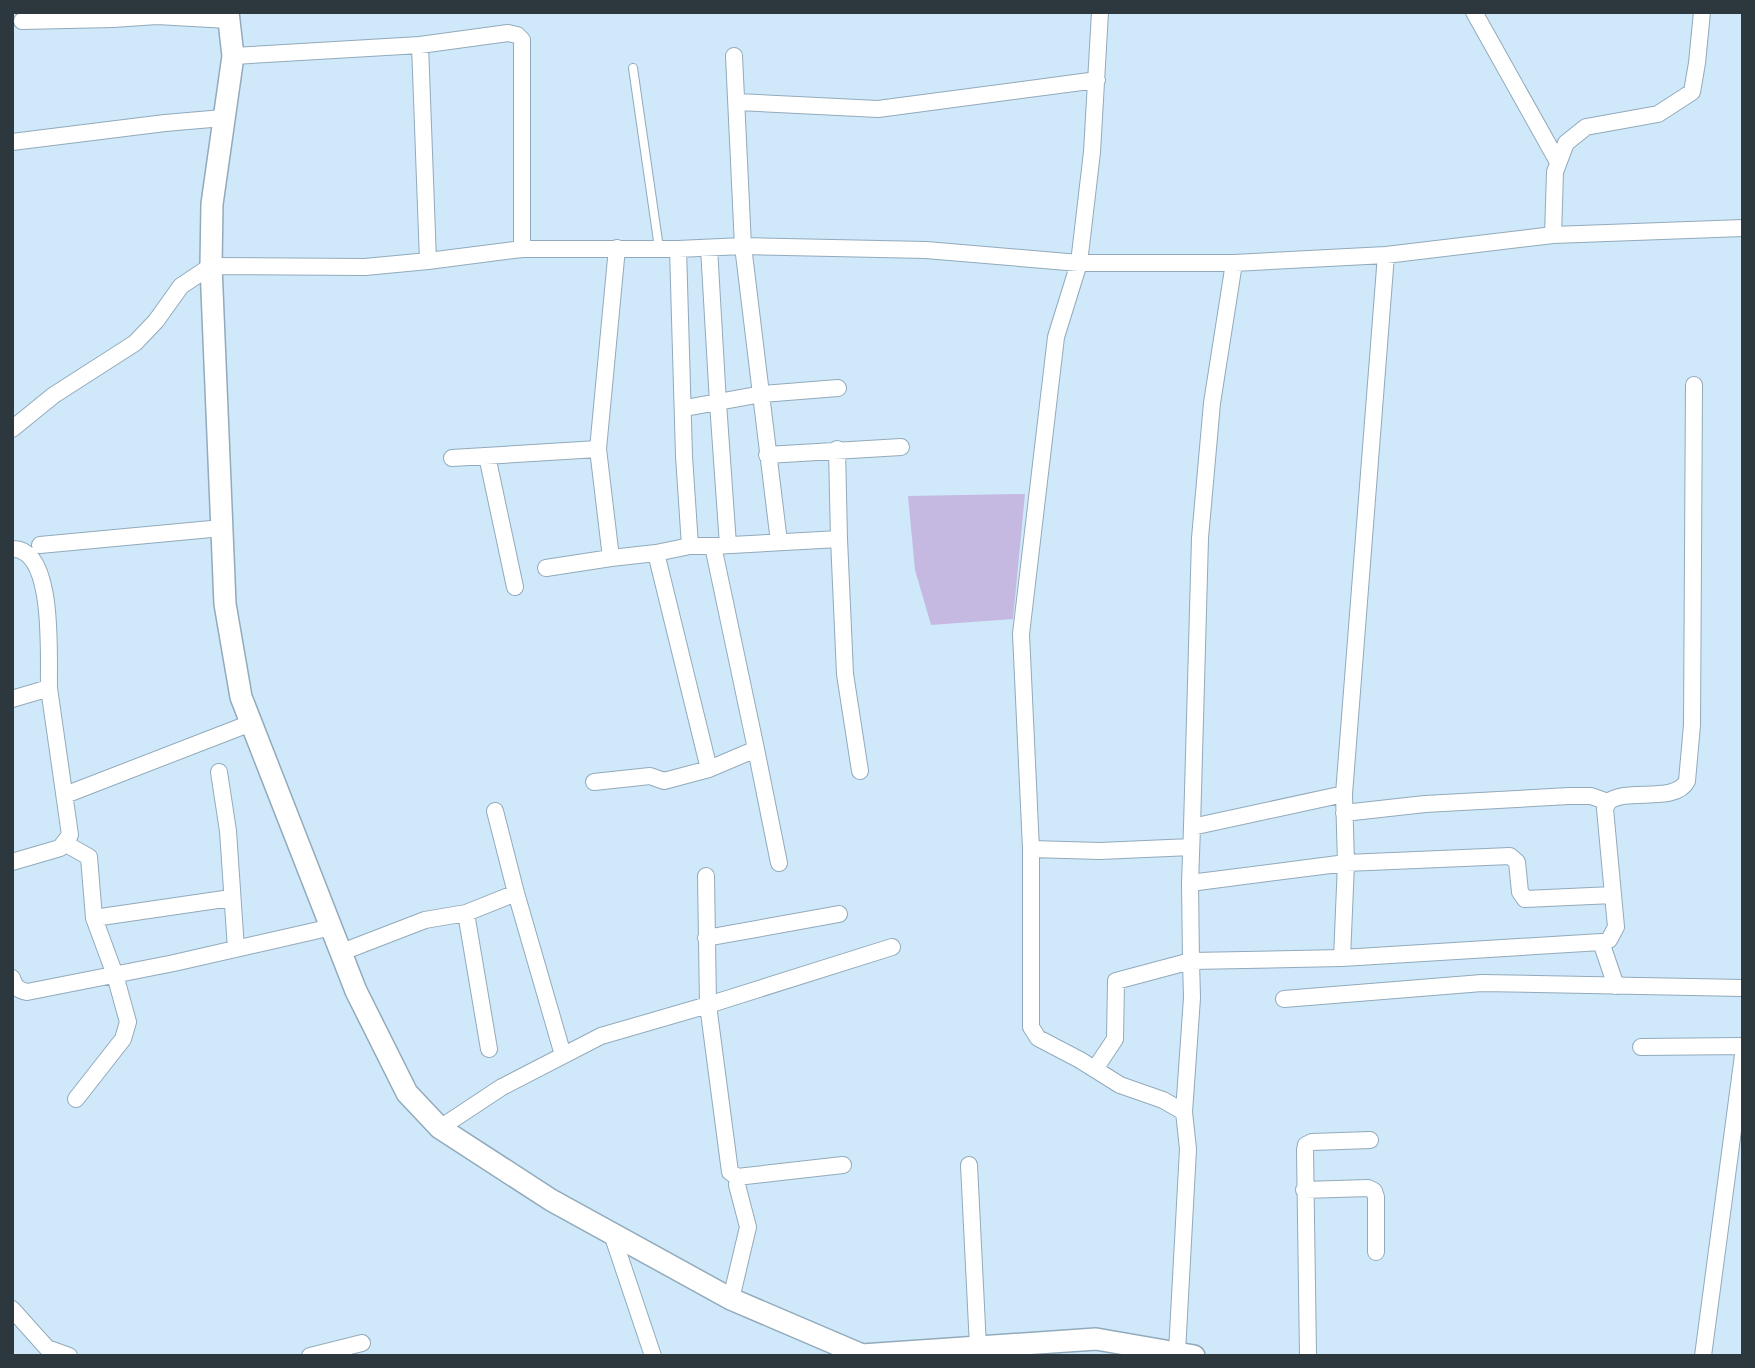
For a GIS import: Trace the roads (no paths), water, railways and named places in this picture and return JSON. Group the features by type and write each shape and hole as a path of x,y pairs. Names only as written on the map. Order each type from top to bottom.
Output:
{"street":[{"path":"1100,12 1093,152 1079,263 1056,337 1021,634 1031,849 1031,1027 1038,1038 1120,1085 1163,1100 1184,1112"},
{"path":"1474,12 1559,162"},
{"path":"1553,234 1555,172 1566,143 1586,127 1658,114 1692,92 1698,63 1702,12"},
{"path":"22,21 112,16 228,16 233,56 212,204 211,266 225,604 241,697 356,992 407,1093 440,1128 551,1200 731,1299 862,1355 1096,1339 1186,1354 1188,1149 1184,1112 1192,998 1190,883 1200,538 1212,403 1234,262"},
{"path":"233,56 420,45 508,33 517,35 522,40 523,249"},
{"path":"420,45 428,261"},
{"path":"734,56 743,246 779,542"},
{"path":"738,102 878,109 1097,80"},
{"path":"12,142 223,118"},
{"path":"12,429 54,396 135,343 156,321 181,286 211,266 365,267 523,249 678,249 743,246 926,250 1079,263 1234,262 1386,256 1553,234 1743,228"},
{"path":"611,558 598,449 617,248"},
{"path":"709,248 718,403 720,545 779,863"},
{"path":"678,249 685,408 684,456 690,546"},
{"path":"1342,958 1346,863 1344,794 1386,256"},
{"path":"1344,813 1424,804 1569,796 1591,796 1608,802 1622,797 1675,792 1684,788 1692,726 1694,386"},
{"path":"685,408 762,394 838,388"},
{"path":"767,455 901,447"},
{"path":"452,458 598,449"},
{"path":"837,449 845,674 860,771"},
{"path":"487,456 515,587"},
{"path":"40,545 222,528"},
{"path":"546,568 690,546 839,539"},
{"path":"12,549 24,551 33,559 44,589 48,616 49,688 70,835 66,844 60,848 12,862"},
{"path":"656,553 709,769"},
{"path":"12,699 49,688"},
{"path":"65,795 251,723"},
{"path":"594,782 650,776 664,781 709,769 756,749"},
{"path":"219,772 228,831 236,949"},
{"path":"1192,827 1344,794"},
{"path":"1095,1069 1115,1040 1116,981 1191,961 1342,958 1609,940 1616,927 1605,809 1608,802"},
{"path":"495,811 563,1055"},
{"path":"66,844 89,858 94,918 115,975 128,1022 126,1033 76,1099"},
{"path":"1031,849 1100,851 1191,847"},
{"path":"1190,883 1346,863 1510,856 1517,862 1520,892 1525,899 1613,895"},
{"path":"706,876 708,1004 730,1172 737,1177 843,1165"},
{"path":"342,952 425,920 466,913 516,893"},
{"path":"94,918 231,898"},
{"path":"466,913 489,1049"},
{"path":"706,938 839,914"},
{"path":"12,978 20,991 27,992 332,927"},
{"path":"1601,942 1616,986"},
{"path":"440,1128 502,1087 601,1036 892,947"},
{"path":"1284,999 1482,983 1743,988"},
{"path":"1641,1047 1743,1046"},
{"path":"1703,1356 1743,1055"},
{"path":"1308,1356 1304,1190 1306,1145 1312,1142 1370,1139"},
{"path":"969,1165 978,1347"},
{"path":"731,1299 748,1227 737,1177"},
{"path":"1304,1190 1368,1188 1374,1191 1376,1252"},
{"path":"612,1234 652,1346 653,1356"},
{"path":"12,1309 47,1348 69,1356"},
{"path":"310,1356 362,1343"}],"lane":[{"path":"633,68 659,248"}]}
